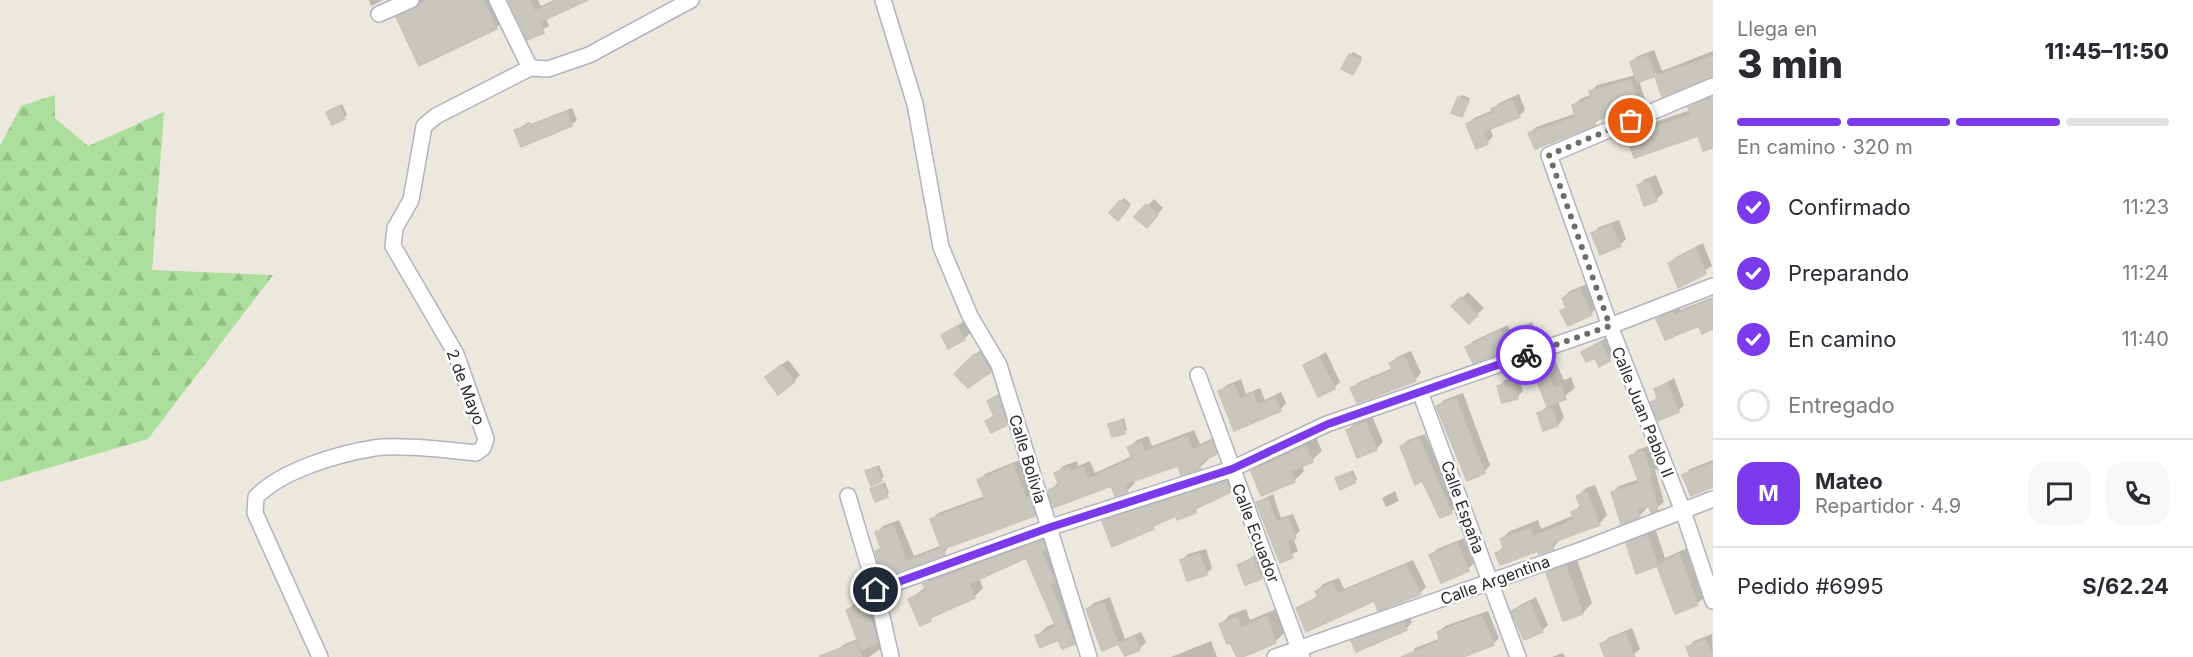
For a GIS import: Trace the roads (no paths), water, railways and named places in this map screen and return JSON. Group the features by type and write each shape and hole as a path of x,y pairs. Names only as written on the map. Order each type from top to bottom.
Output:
{"street":[{"path":"379,14 411,0"},
{"path":"497,0 530,68 548,69 589,55 691,0"},
{"name":"Calle Bolivia","path":"883,0 915,104 941,247 970,316 999,364 1089,657"},
{"name":"2 de Mayo","path":"320,657 255,513 256,497 277,480 305,468 376,448 476,453 483,448 486,439 479,414 456,354 393,246 393,236 411,200 424,126 436,116 530,68"},
{"name":"Calle Juan Pablo II","path":"1713,86 1549,155 1610,326 1683,511 1713,601"},
{"path":"876,590 1048,528 1232,469 1328,424 1610,326 1713,285"},
{"name":"Calle Ecuador","path":"1198,375 1301,653"},
{"name":"Calle España","path":"1420,392 1518,657"},
{"path":"849,496 876,590 891,657"},
{"name":"Calle Argentina","path":"1275,657 1301,653 1713,499"}]}
